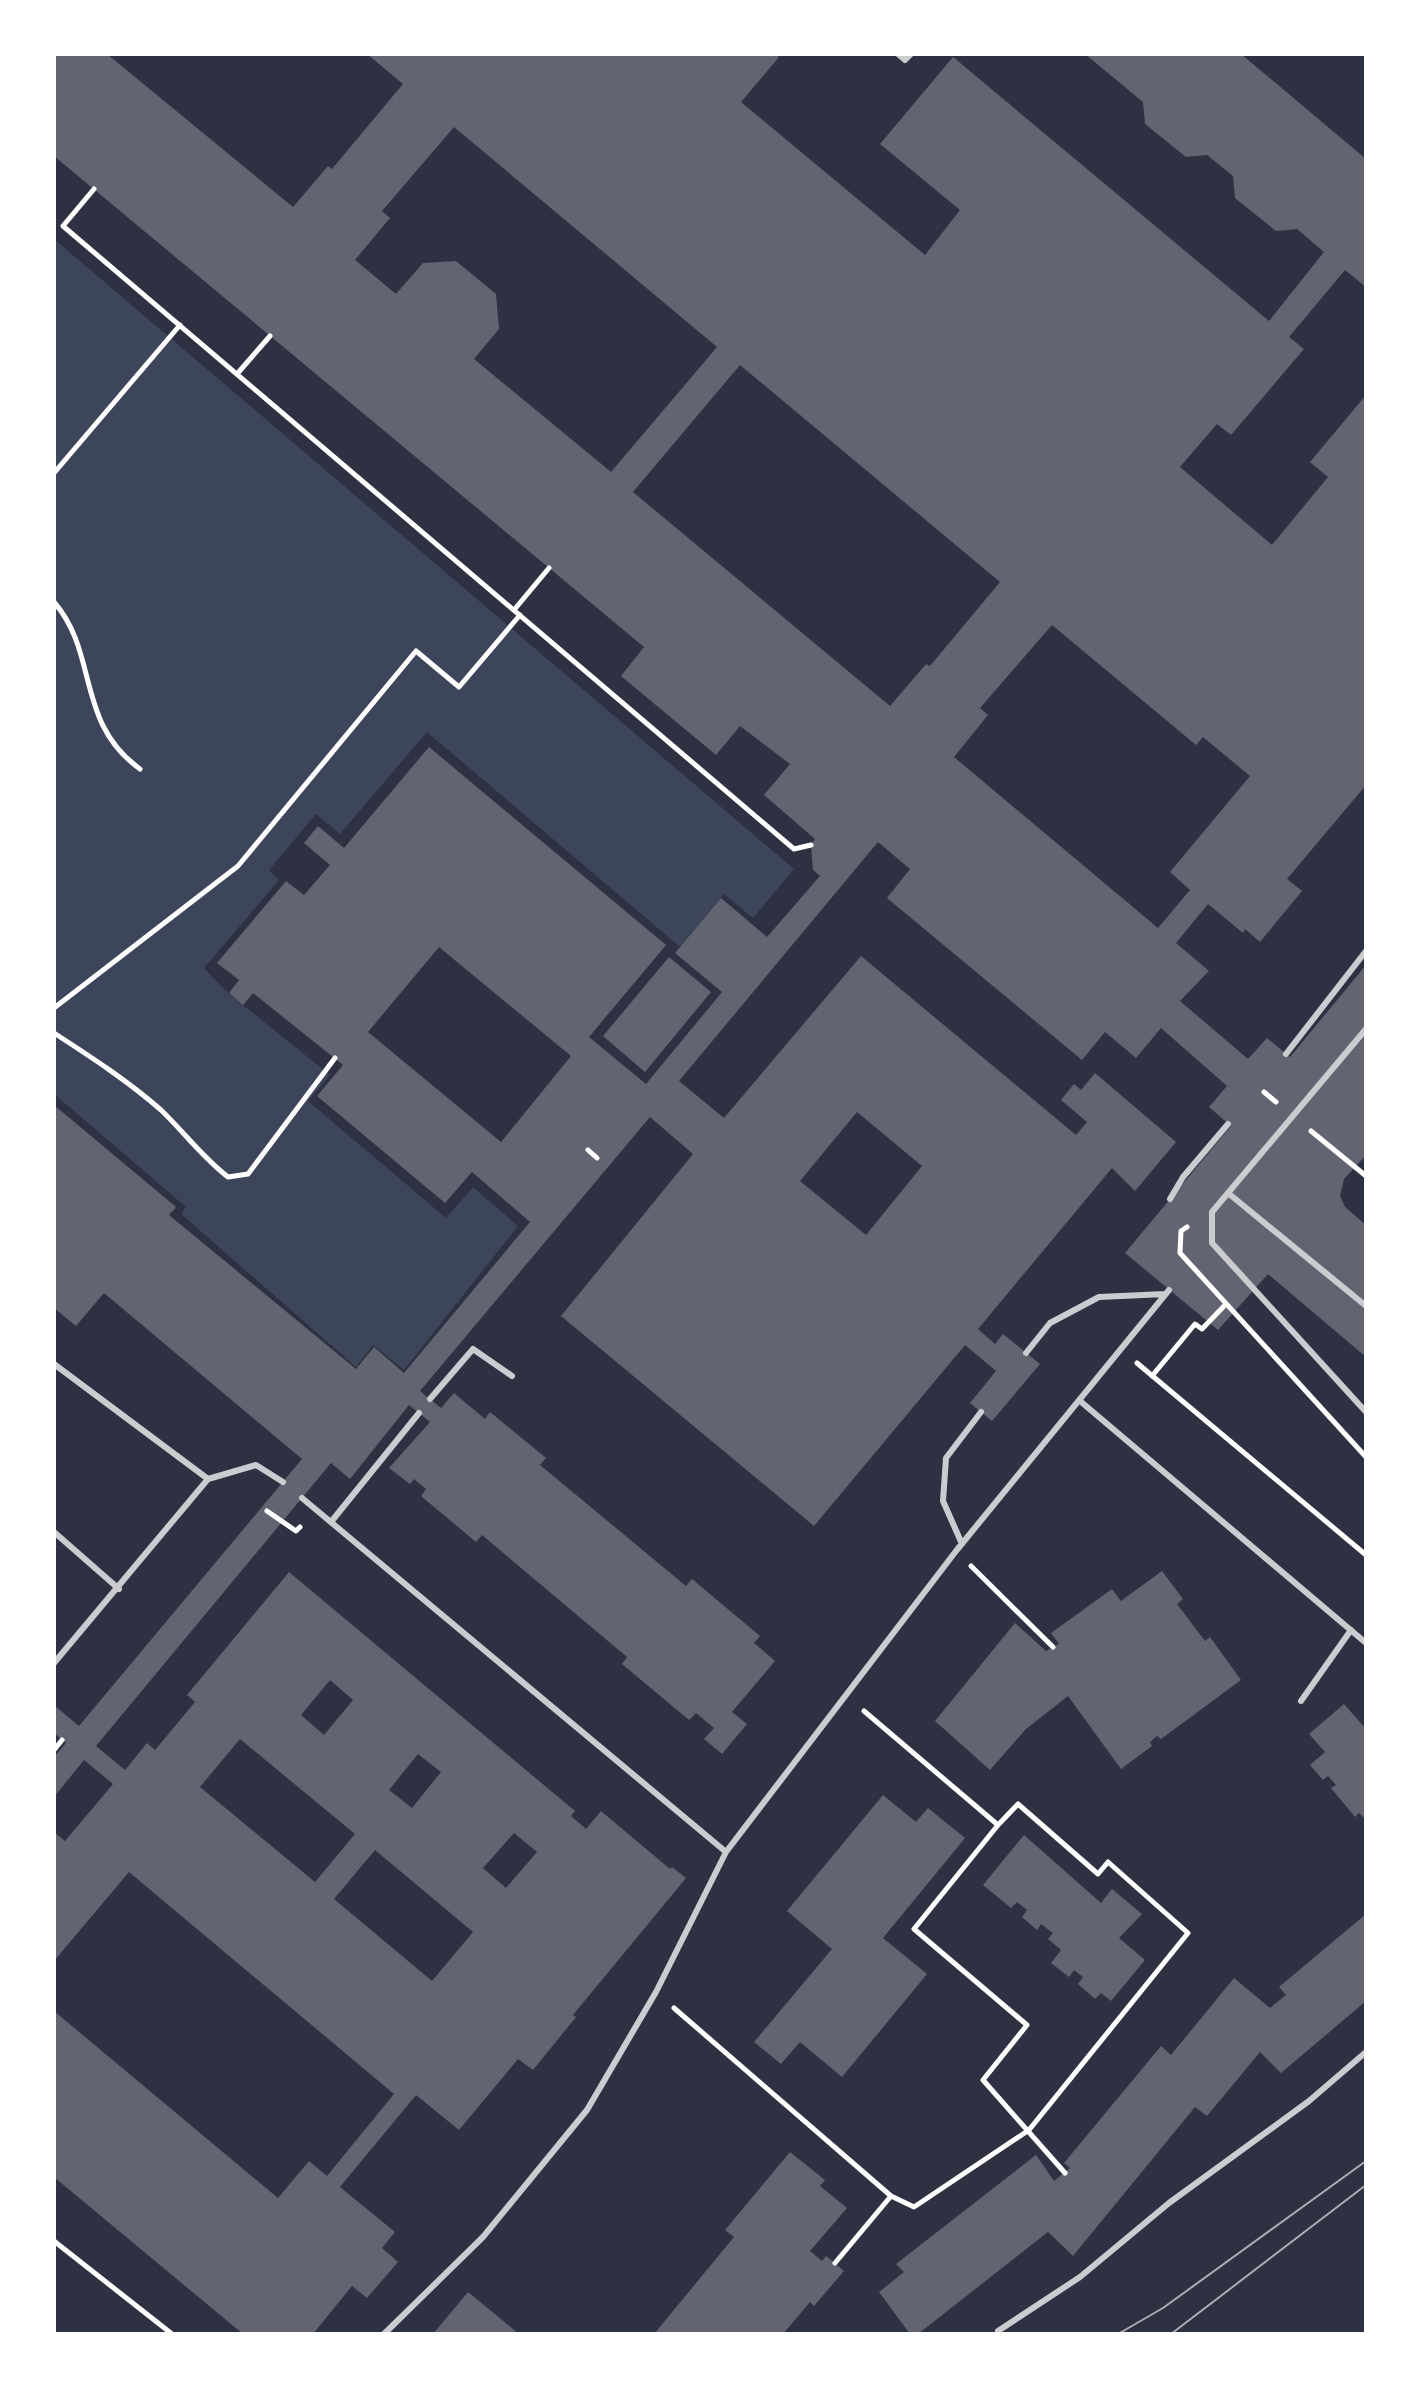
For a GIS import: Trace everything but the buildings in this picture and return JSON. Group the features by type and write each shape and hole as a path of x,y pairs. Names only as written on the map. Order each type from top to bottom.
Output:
{"lane":[{"path":"898,54 905,60 911,54"},
{"path":"1286,1054 1366,951"},
{"path":"1366,1029 1212,1212 1212,1243 1366,1412"},
{"path":"1170,1199 1183,1177 1228,1124"},
{"path":"1228,1193 1366,1306"},
{"path":"384,2334 483,2237 587,2110 656,1992 726,1852 956,1551 1167,1292 1099,1297 1050,1323 1026,1353"},
{"path":"430,1399 473,1349 512,1376"},
{"path":"54,1364 208,1479"},
{"path":"1080,1401 1366,1643"},
{"path":"962,1544 943,1501 946,1458 981,1412"},
{"path":"331,1522 419,1413"},
{"path":"54,1663 208,1479 256,1465 283,1482"},
{"path":"302,1498 726,1852"},
{"path":"54,1532 119,1589"},
{"path":"1301,1701 1351,1630"},
{"path":"998,2331 1080,2277 1169,2203 1309,2101 1366,2052"}],"path":[{"path":"94,189 63,226 794,849 811,845"},
{"path":"54,473 180,325"},
{"path":"237,374 270,336"},
{"path":"54,1008 238,866 416,651 459,687 549,568"},
{"path":"54,602 75,635 90,695 106,735 118,754 140,769"},
{"path":"54,1033 99,1062 162,1111 201,1156 228,1177 248,1174 335,1058"},
{"path":"588,1150 597,1158"},
{"path":"1358,1171 1366,1176"},
{"path":"1152,1376 1195,1324 1202,1329 1226,1304"},
{"path":"1120,1350 1366,1555"},
{"path":"1359,1449 1366,1457"},
{"path":"267,1511 281,1523"},
{"path":"956,1551 1053,1647"},
{"path":"845,1695 998,1825"},
{"path":"54,1750 62,1740"},
{"path":"656,1992 891,2196 914,2207 1029,2130 1188,1933 1108,1862 1098,1874 1018,1804 914,1929 1027,2025 983,2080 1029,2130 1065,2173"},
{"path":"835,2263 891,2196"},
{"path":"54,2241 172,2334"}],"shaded area":[{"path":"54,239 794,869 753,918 724,894 680,947 427,732 340,834 316,814 269,870 279,880 204,968 228,993 330,1075 308,1101 446,1218 473,1187 518,1226 404,1370 373,1345 356,1367 181,1214 186,1207 54,1094"}],"tram line":[{"path":"1118,2334 1163,2308 1366,2161"},
{"path":"1171,2334 1366,2185"}]}
